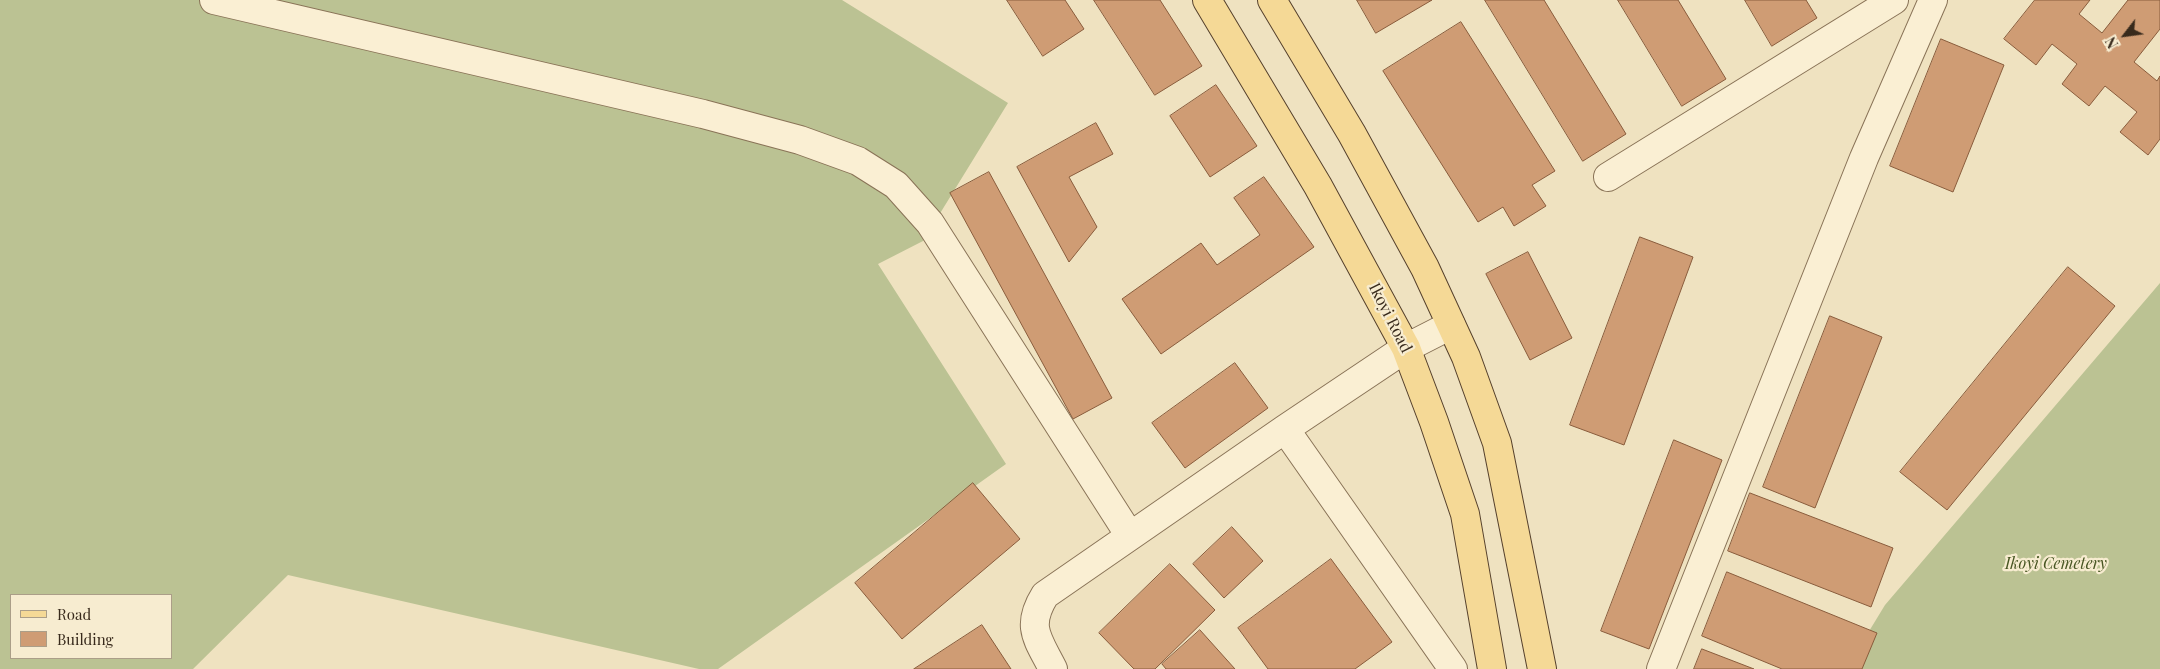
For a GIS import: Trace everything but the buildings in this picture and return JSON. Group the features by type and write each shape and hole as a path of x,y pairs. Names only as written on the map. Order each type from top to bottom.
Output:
{"main road":[{"name":"Ikoyi Road","path":"1207,0 1318,186 1406,348 1434,422 1465,514 1492,669"},
{"path":"1272,0 1357,142 1425,268 1466,357 1497,443 1542,669"}],"street":[{"path":"214,0 703,114 800,140 858,162 896,185 930,223 1130,536"},
{"path":"1608,177 1894,0"},
{"path":"1661,669 1864,158 1933,0"},
{"path":"1053,669 1034,632 1035,610 1045,595 1406,348 1451,325"},
{"path":"1285,429 1454,669"}],"green space":[{"path":"0,0 842,0 1008,103 923,241 878,264 1006,464 718,669 699,669 288,575 193,669 0,669"},
{"name":"Ikoyi Cemetery","path":"2160,283 2160,669 1846,669 1885,605"}]}
